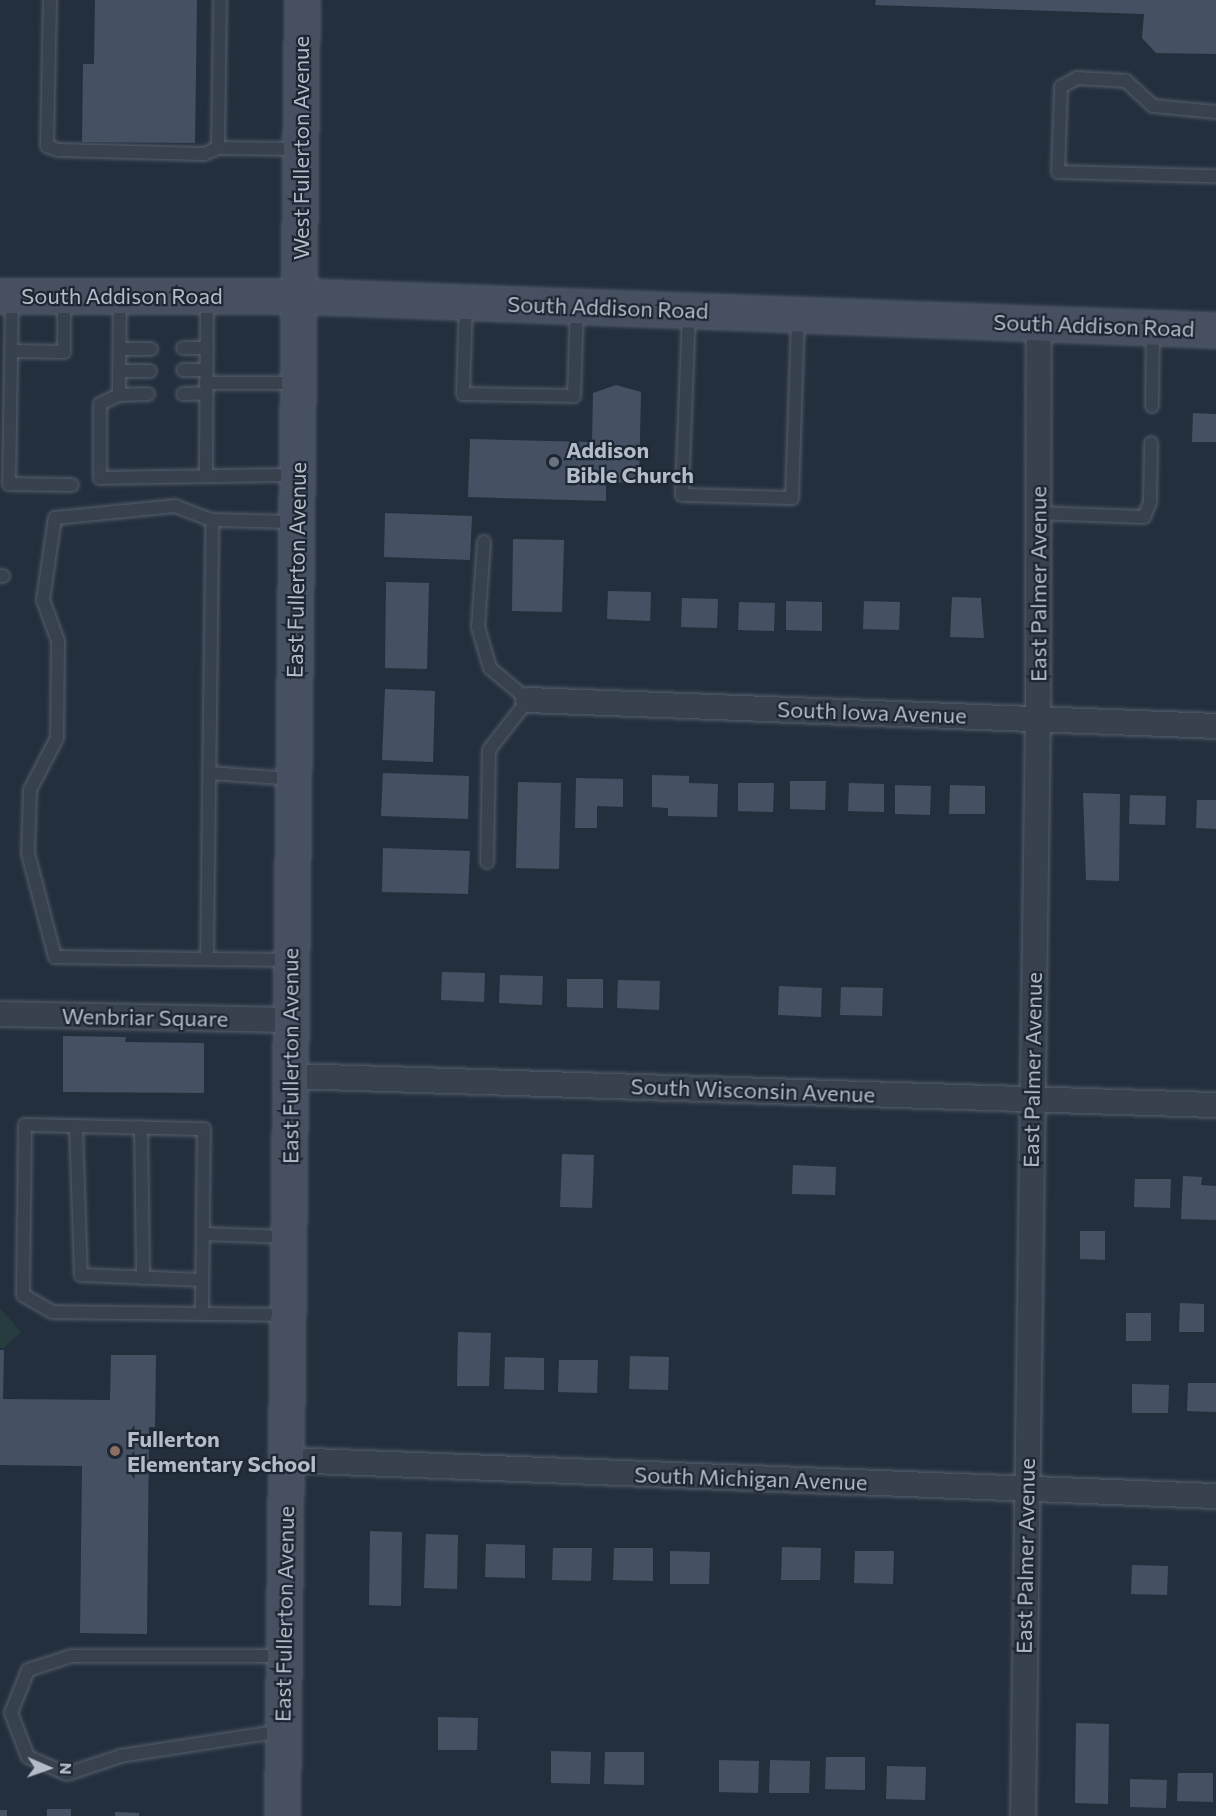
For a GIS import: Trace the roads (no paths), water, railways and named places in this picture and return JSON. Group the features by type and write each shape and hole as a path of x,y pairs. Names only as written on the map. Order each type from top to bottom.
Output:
{"street":[{"name":"West Fullerton Avenue","path":"300,296 302,0"},
{"name":"South Addison Road","path":"6,296 300,296 1216,330"},
{"name":"East Fullerton Avenue","path":"282,1816 291,1076 289,1020 300,296"},
{"name":"East Palmer Avenue","path":"1023,1816 1025,1488 1038,717 1039,323"},
{"name":"South Iowa Avenue","path":"528,700 1038,717 1216,726"},
{"name":"Wenbriar Square","path":"0,1014 289,1020"},
{"name":"South Wisconsin Avenue","path":"291,1076 1216,1105"},
{"name":"South Michigan Avenue","path":"286,1460 1216,1496"}],"lane":[{"path":"50,0 47,146 58,150 204,154 218,148 300,149"},
{"path":"218,148 220,0"},
{"path":"1216,112 1153,106 1126,81 1077,78 1061,87 1058,172 1216,176"},
{"path":"119,395 120,295"},
{"path":"6,296 11,351 9,484 72,485"},
{"path":"11,351 64,352 64,296"},
{"path":"206,476 207,296"},
{"path":"466,302 463,394 574,396 577,306"},
{"path":"689,310 682,495 693,496 792,498 798,314"},
{"path":"1152,406 1153,328"},
{"path":"120,349 151,348"},
{"path":"183,348 207,348"},
{"path":"183,370 206,382 298,382"},
{"path":"119,371 150,371"},
{"path":"183,394 206,382"},
{"path":"148,394 119,395 100,404 100,478 297,475"},
{"path":"1037,513 1144,517 1150,502 1151,443"},
{"path":"290,960 56,957 28,854 30,790 57,738 58,641 43,600 55,518 175,506 212,520 296,522"},
{"path":"207,959 212,520"},
{"path":"484,542 478,627 490,668 528,700 489,750 487,862"},
{"path":"209,773 293,779"},
{"path":"202,1311 204,1129 25,1125 23,1294 51,1311 202,1311 287,1315"},
{"path":"76,1126 81,1275 202,1280"},
{"path":"141,1127 143,1278"},
{"path":"203,1234 289,1237"},
{"path":"283,1656 70,1656 28,1670 11,1713 28,1757 67,1774 121,1756 283,1730"}],"place":[{"name":"Addison Bible Church","path":"554,462"},
{"name":"Fullerton Elementary School","path":"115,1451"}]}
